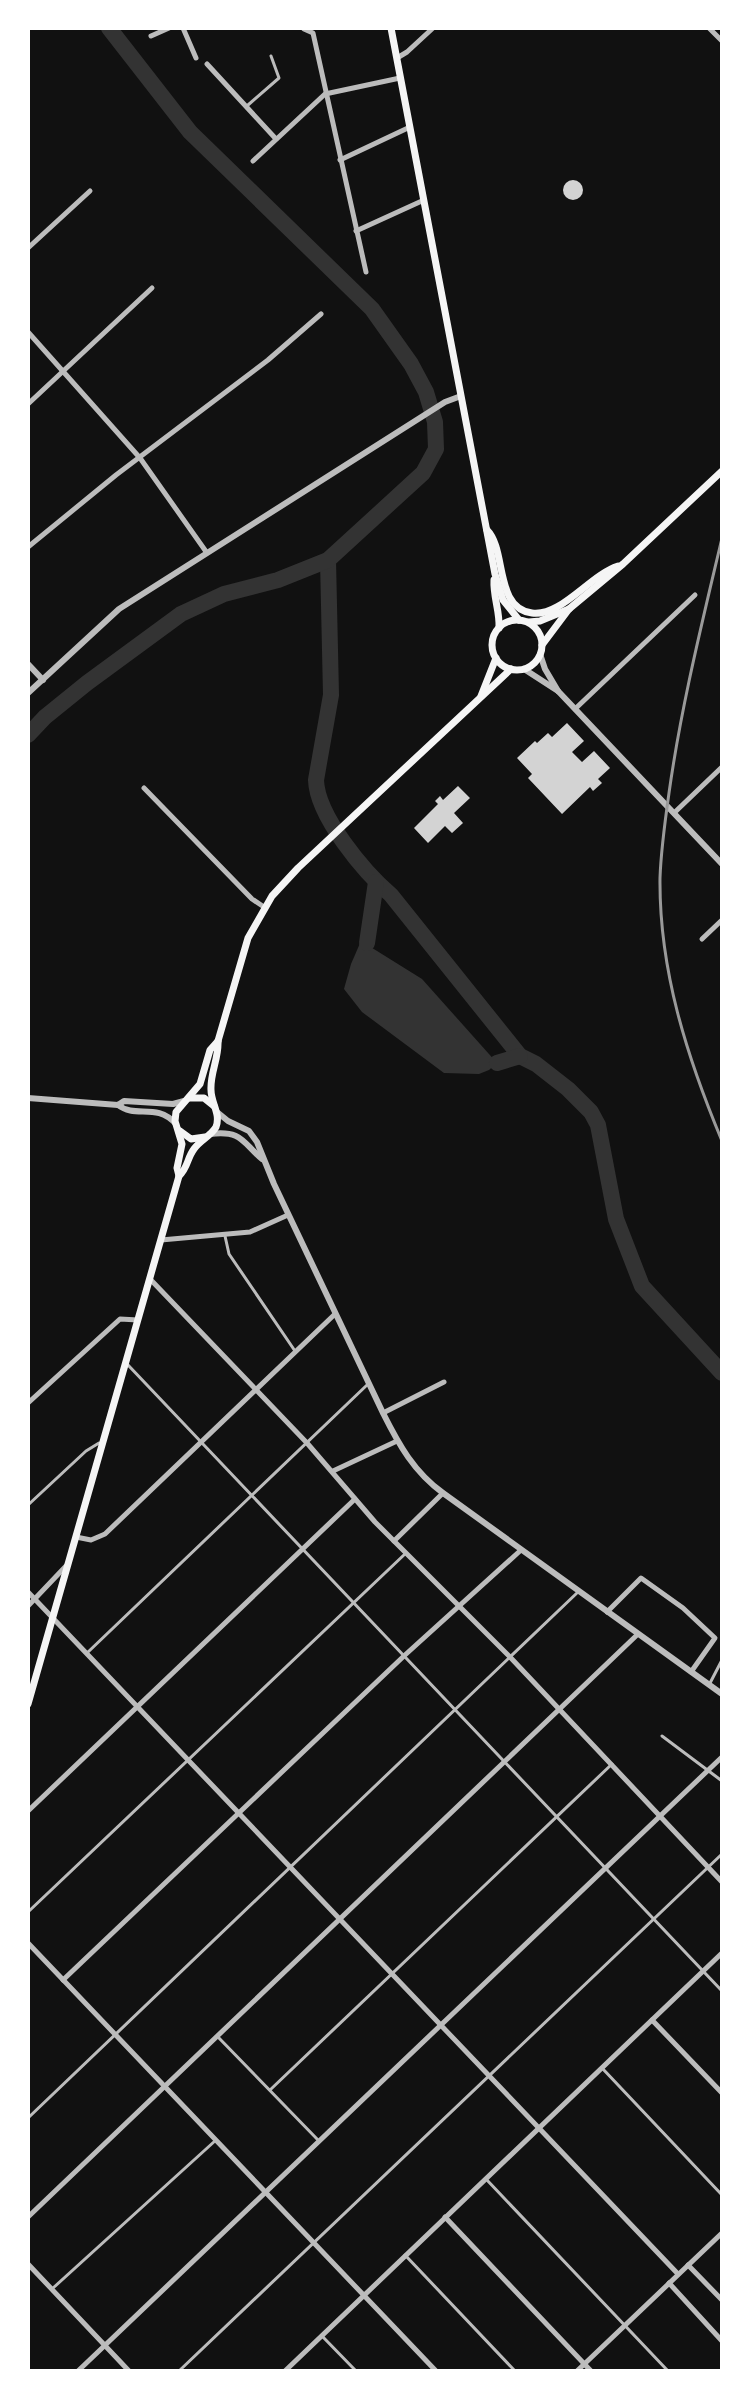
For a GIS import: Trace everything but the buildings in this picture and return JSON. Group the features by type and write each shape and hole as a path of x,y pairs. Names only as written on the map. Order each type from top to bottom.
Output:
{"main road":[{"path":"391,28 495,574 503,600 522,621 538,631 542,645"},
{"path":"495,574 493,595 499,615 499,628 493,641 496,658 511,669 524,669 533,664 542,645 569,609 623,564 722,471"},
{"path":"486,529 494,536 503,577 512,599 519,608 531,613 557,607 604,570 623,564"},
{"path":"499,628 507,622 540,621 569,609"},
{"path":"481,696 496,658"},
{"path":"28,1704 179,1176 185,1170 194,1148 216,1124 211,1088 219,1053 218,1041 242,954 264,907 289,877 511,669"},
{"path":"179,1176 177,1168 182,1141 176,1112 200,1084 210,1050 218,1041"},
{"path":"186,1100 201,1097 215,1109"},
{"path":"177,1127 191,1139 209,1135"}],"street":[{"path":"151,36 169,28"},
{"path":"183,28 196,58"},
{"path":"397,58 433,28"},
{"path":"709,28 722,41"},
{"path":"304,29 313,33 366,272"},
{"path":"207,64 276,139"},
{"path":"253,161 325,94 400,78"},
{"path":"340,160 410,127"},
{"path":"28,248 90,191"},
{"path":"356,231 424,200"},
{"path":"28,404 152,288"},
{"path":"28,547 268,360 321,314"},
{"path":"28,332 140,458 207,553"},
{"path":"28,693 119,609 445,402 461,396"},
{"path":"575,709 695,595"},
{"path":"540,654 558,691 722,864"},
{"path":"28,664 43,680"},
{"path":"524,669 558,691"},
{"path":"674,813 721,771"},
{"path":"144,788 252,899 264,907"},
{"path":"702,939 722,920"},
{"path":"28,1098 118,1105 123,1109 160,1112 177,1127"},
{"path":"118,1105 124,1101 173,1104 186,1100"},
{"path":"215,1109 228,1121 250,1133 262,1152 262,1159"},
{"path":"209,1135 229,1133 240,1137 262,1159 383,1413 417,1470 443,1493 722,1694"},
{"path":"161,1240 250,1232 288,1215"},
{"path":"150,1279 256,1388 394,1541 510,1657 722,1882"},
{"path":"76,1537 91,1540 105,1534 335,1314"},
{"path":"28,1403 120,1319 138,1320"},
{"path":"383,1413 444,1382"},
{"path":"332,1472 397,1441"},
{"path":"394,1541 443,1493"},
{"path":"28,1811 355,1499"},
{"path":"63,1980 405,1655 521,1550"},
{"path":"28,1606 69,1561"},
{"path":"607,1612 641,1578 683,1608 715,1638 691,1672"},
{"path":"28,1592 678,2274"},
{"path":"28,2217 638,1634"},
{"path":"78,2371 722,1757"},
{"path":"28,1943 436,2371"},
{"path":"285,2371 722,1953"},
{"path":"652,2020 722,2093"},
{"path":"445,2217 591,2371"},
{"path":"577,2371 722,2233"},
{"path":"28,2264 129,2371"},
{"path":"688,2265 722,2300"},
{"path":"669,2283 722,2341"}],"lane":[{"path":"246,107 279,78 271,56"},
{"path":"225,1236 229,1254 295,1351"},
{"path":"125,1362 722,1991"},
{"path":"87,1653 369,1383"},
{"path":"28,1505 86,1451 103,1441"},
{"path":"28,1912 406,1553"},
{"path":"28,2118 578,1592"},
{"path":"708,1685 722,1660"},
{"path":"662,1736 722,1781"},
{"path":"270,2090 612,1764"},
{"path":"179,2371 722,1854"},
{"path":"218,2037 319,2141"},
{"path":"602,2068 722,2195"},
{"path":"52,2289 216,2140"},
{"path":"486,2179 668,2371"},
{"path":"405,2255 515,2371"},
{"path":"322,2336 356,2371"}],"shaded area":[{"path":"361,941 422,979 497,1063 479,1074 444,1073 362,1012 344,989"}],"waterway":[{"path":"28,735 87,683 181,614 224,594 278,580 328,560 423,473 436,449 435,422 426,392 411,364 372,309 190,132 109,28"},
{"path":"328,560 331,695 316,780 324,810 356,858 391,895 520,1056 536,1064 568,1089 591,1112 598,1125 616,1219 642,1286 722,1373"},
{"path":"367,943 376,882"},
{"path":"497,1063 520,1056"}],"railway":[{"path":"722,538 692,665 674,761 660,878 664,946 670,979 697,1077 722,1141"}]}
